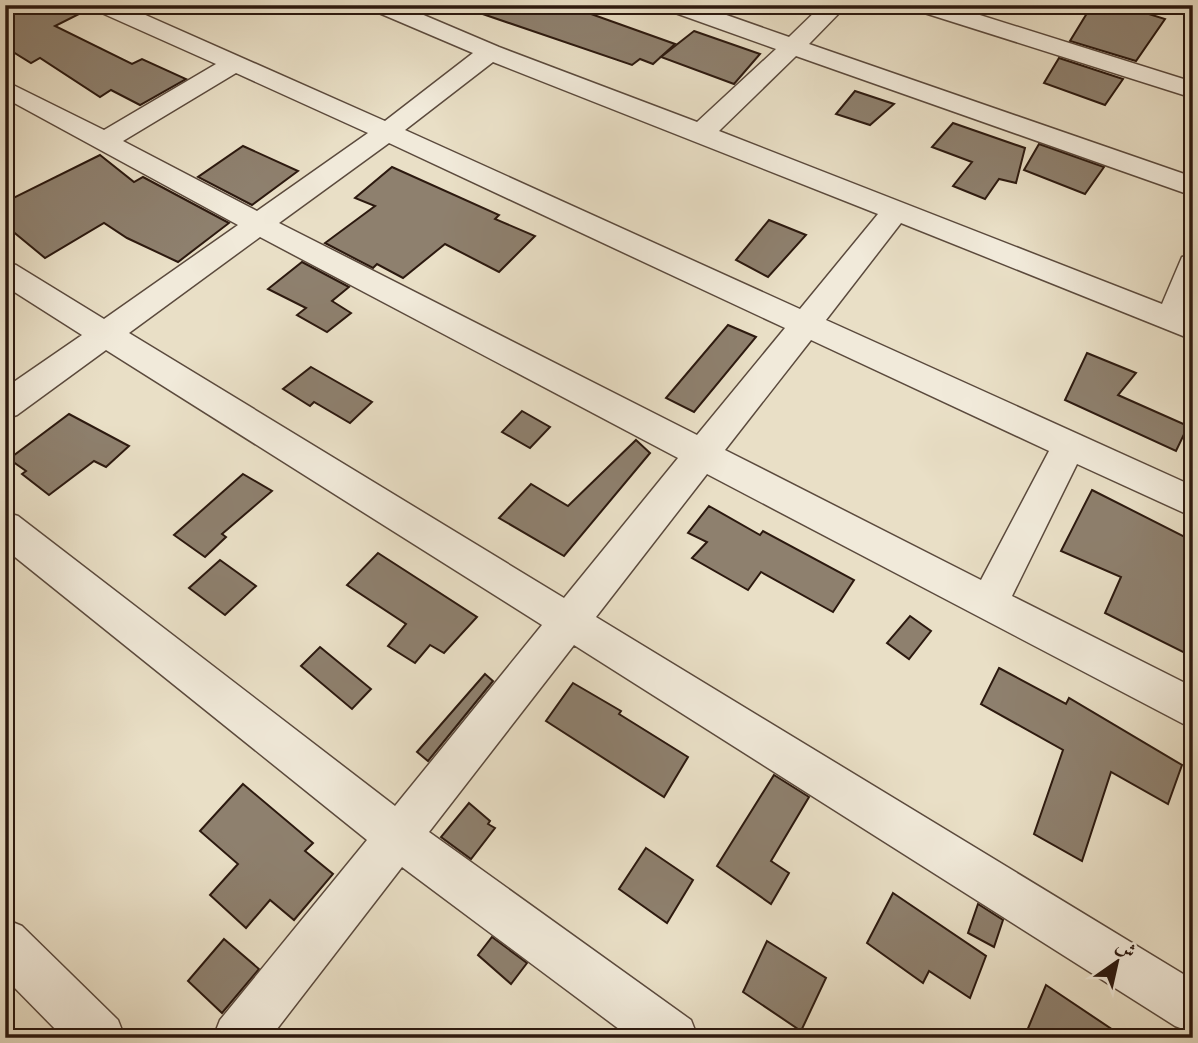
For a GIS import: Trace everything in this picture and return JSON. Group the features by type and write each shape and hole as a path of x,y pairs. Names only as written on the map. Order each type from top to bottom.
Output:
{"street":[{"path":"103,5 387,132 1193,502"},
{"path":"380,5 490,52 1182,325 1193,264"},
{"path":"675,5 1193,187"},
{"path":"701,133 836,5"},
{"path":"923,5 1193,90"},
{"path":"5,405 387,132 490,52"},
{"path":"104,141 234,64"},
{"path":"5,88 258,224 1193,709"},
{"path":"238,1038 896,210"},
{"path":"5,272 1193,1008"},
{"path":"989,603 1069,446"},
{"path":"5,527 397,836 673,1038"},
{"path":"5,943 100,1038"}],"building":[{"path":"5,5 90,5 91,8 55,26 132,64 142,59 186,79 140,105 111,90 100,97 40,58 31,63 5,47"},
{"path":"472,5 566,5 675,44 653,64 640,59 632,65 471,10"},
{"path":"1092,5 1120,5 1165,19 1136,61 1070,41"},
{"path":"694,31 760,54 734,84 661,57"},
{"path":"1059,58 1123,79 1105,105 1044,83"},
{"path":"855,91 894,104 870,125 836,114"},
{"path":"953,123 1025,148 1016,183 999,179 985,199 953,186 972,162 932,147"},
{"path":"1039,144 1104,167 1085,194 1024,170"},
{"path":"243,146 298,171 252,205 198,177"},
{"path":"100,155 134,182 143,177 229,223 178,262 127,238 104,223 45,258 5,225 5,202"},
{"path":"392,167 499,215 495,219 535,236 499,272 445,244 403,278 377,264 373,268 325,243 375,206 355,198"},
{"path":"769,220 806,235 768,277 736,260"},
{"path":"302,262 349,287 332,301 351,313 327,332 297,315 306,308 268,289"},
{"path":"728,325 756,337 694,412 666,398"},
{"path":"1087,353 1136,373 1118,395 1188,426 1176,451 1065,400"},
{"path":"311,367 372,402 350,423 314,402 310,406 283,389"},
{"path":"522,411 550,427 530,448 502,432"},
{"path":"69,414 129,446 106,467 94,461 49,495 22,474 26,471 9,459"},
{"path":"636,440 650,453 564,556 499,518 531,484 568,506"},
{"path":"243,474 272,491 222,534 226,537 205,557 174,535"},
{"path":"1092,490 1193,541 1193,657 1105,613 1121,577 1061,551"},
{"path":"709,506 760,535 763,531 854,580 833,612 761,572 748,590 692,558 707,542 688,533"},
{"path":"378,553 477,617 444,653 430,645 415,663 388,646 406,624 347,585"},
{"path":"220,560 256,586 225,615 189,588"},
{"path":"910,616 931,631 909,659 887,643"},
{"path":"320,647 371,689 352,709 301,666"},
{"path":"999,668 1066,704 1069,698 1182,765 1168,804 1111,772 1082,861 1034,834 1063,750 981,704"},
{"path":"485,674 493,681 428,761 417,752"},
{"path":"573,683 621,711 619,714 688,757 664,797 546,721"},
{"path":"774,775 809,797 771,861 789,873 771,904 717,866"},
{"path":"243,784 313,843 305,851 333,874 294,920 270,900 246,928 210,895 238,864 200,831"},
{"path":"469,803 495,828 471,859 441,837"},
{"path":"646,848 693,880 667,923 619,889"},
{"path":"893,893 986,956 970,998 929,971 923,983 867,943"},
{"path":"978,904 1003,920 994,947 968,933"},
{"path":"492,937 527,963 511,984 478,955"},
{"path":"224,939 259,969 222,1013 188,981"},
{"path":"767,941 826,978 801,1031 743,992"},
{"path":"1046,985 1125,1038 1024,1038"}]}
